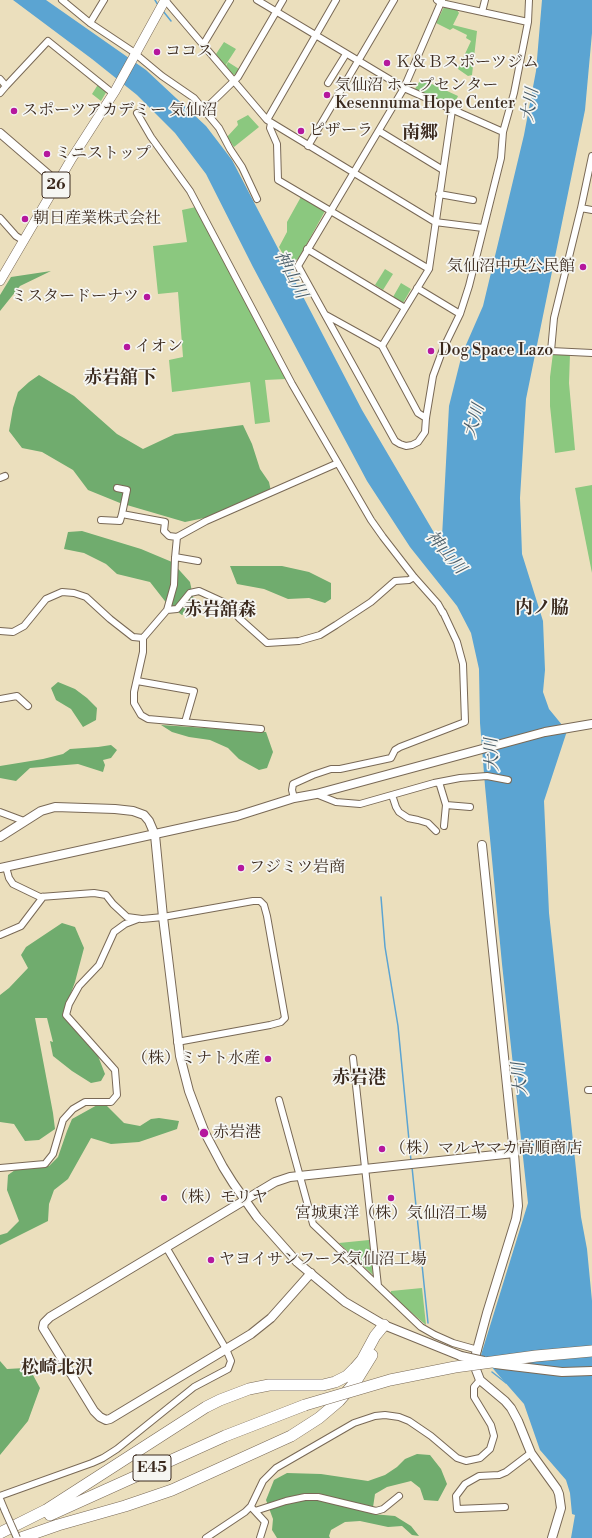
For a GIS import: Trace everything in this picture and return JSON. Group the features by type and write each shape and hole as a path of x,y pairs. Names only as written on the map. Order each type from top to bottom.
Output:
{"highway":[{"path":"0,1533 60,1502 206,1407 220,1400 249,1389 269,1385 323,1385 335,1382 347,1376 362,1360 375,1336 384,1325"},
{"path":"21,1538 58,1525 132,1504 172,1490 276,1444 306,1428 339,1401 356,1381 369,1362 381,1340 384,1325"},
{"name":"E45","path":"0,1537 225,1436 390,1380 455,1367 528,1357 592,1351"},
{"name":"E45","path":"16,1538 206,1450 306,1408 441,1375 510,1364 592,1356"}],"main road":[{"name":"26","path":"0,281 3,273 24,241 165,0"}],"street":[{"path":"62,0 90,23 194,98 220,128 230,149 242,167 257,199"},
{"path":"90,23 104,0"},
{"path":"165,0 233,82 269,121 435,222 483,228"},
{"path":"203,46 230,0"},
{"path":"256,0 404,88 504,132"},
{"path":"204,110 238,77 283,0"},
{"path":"336,0 315,35 269,121 270,128 277,144 278,180 428,269"},
{"path":"308,146 394,0"},
{"path":"482,12 485,0"},
{"path":"528,22 440,1 404,88 298,266 395,441 406,446 418,442 425,432 426,418 438,362 460,314 469,286 501,158 504,132 514,93 528,22 529,0"},
{"path":"0,93 48,41 112,91"},
{"path":"328,83 346,54"},
{"path":"0,79 6,86"},
{"path":"382,346 428,269 452,110"},
{"path":"137,113 151,137 190,191 265,334 371,520 414,577 438,604 443,612 457,642 463,664 465,722 400,747 395,750 391,758 340,769 331,769 313,775 293,784 292,790 294,798"},
{"path":"378,131 443,170"},
{"path":"0,133 58,183"},
{"path":"592,156 554,318 551,351 592,353"},
{"path":"440,194 472,200"},
{"path":"581,208 592,210"},
{"path":"0,218 16,236 24,241"},
{"path":"307,249 405,308"},
{"path":"417,288 460,314"},
{"path":"326,315 382,346 418,413 426,418"},
{"path":"122,514 164,522 164,531 169,536 177,537 206,521 338,463"},
{"path":"101,520 120,521 127,490 117,488"},
{"path":"177,537 174,585 168,610 143,638 143,652 134,703 141,714 148,719 261,729"},
{"path":"175,557 198,561"},
{"path":"168,610 177,609 190,593 199,591 223,602 231,608 239,618 267,643 299,641 320,635 336,625 371,602 395,581 410,580 414,577"},
{"path":"0,631 13,632 24,626 46,599 62,592 74,593 86,597 133,637 143,638"},
{"path":"137,681 194,691 185,722"},
{"path":"0,699 17,696 28,706"},
{"path":"177,1042 270,1025 281,1022 285,1018 267,916 264,905 260,901 163,917 127,917 106,895 94,893 43,897 13,884 3,868 237,816 294,798 316,794 545,732 592,724"},
{"path":"316,794 336,802 360,804 439,782 460,778 488,776 508,780"},
{"path":"439,782 446,804 444,826"},
{"path":"392,795 399,812 408,818 428,823 436,831"},
{"path":"446,804 470,807"},
{"path":"0,838 41,810 55,807 133,811 144,815 149,821 155,835 177,1042 189,1091 205,1133 226,1172 257,1217 297,1262 345,1302 384,1325 398,1332 461,1356 504,1366 562,1372 592,1371"},
{"path":"0,812 24,821"},
{"path":"482,845 514,1153 518,1206 516,1219 474,1361 480,1380 505,1401 510,1408 518,1421 531,1453 554,1483 559,1494 561,1508 552,1538"},
{"path":"0,935 21,926 43,897"},
{"path":"0,1168 45,1164 53,1154 63,1120 73,1108 85,1102 111,1102 117,1095 115,1070 66,1015 69,1004 79,986 99,965 114,932 125,924 138,918"},
{"path":"353,1058 378,1286"},
{"path":"279,1100 313,1224 421,1327 435,1336 478,1350"},
{"path":"311,1273 271,1318 251,1334 106,1420 94,1411 43,1328 44,1322 50,1317 275,1182 290,1177 514,1153"},
{"path":"0,1496 92,1463 117,1449 194,1387 228,1369 231,1361 226,1349 166,1247"},
{"path":"253,1508 263,1481 276,1468 354,1423 375,1416 386,1415 399,1417 408,1421 458,1458 466,1461 480,1458 490,1449 494,1436 492,1425 474,1397 474,1386 480,1380"},
{"path":"505,1507 457,1509 456,1496 465,1484 479,1476 499,1475 506,1472 531,1453"},
{"path":"206,1538 253,1508 305,1497 318,1497 376,1510 383,1509 399,1496"},
{"path":"0,1499 16,1538"},
{"path":"253,1508 265,1522 260,1538"}],"green space":[{"path":"444,7 457,10 459,13 453,25 477,31 472,75 468,76 458,69 471,41 466,38 467,35 453,28 450,30 436,23"},
{"path":"224,42 236,49 225,66 216,54"},
{"path":"228,62 239,69 235,75 232,74 226,66"},
{"path":"421,79 458,96 453,107 415,89"},
{"path":"99,83 108,89 101,101 92,94"},
{"path":"248,115 259,127 234,147 227,137 238,125 237,121"},
{"path":"302,195 325,211 299,258 289,265 279,247 287,232 287,222"},
{"path":"196,207 286,379 265,380 270,422 255,424 250,382 172,392 169,360 183,357 178,292 158,294 153,246 187,242 182,210"},
{"path":"385,269 393,274 383,290 375,285"},
{"path":"51,271 20,286 0,311 0,295 11,277"},
{"path":"401,283 411,289 403,303 393,297"},
{"path":"553,353 570,354 569,383 575,450 555,453 550,406 550,377"},
{"path":"39,375 74,396 117,434 143,449 175,434 243,425 252,444 260,469 269,482 272,496 233,512 185,522 120,503 88,490 73,470 42,452 22,448 9,431 13,408 18,392"},
{"path":"592,485 592,573 575,488"},
{"path":"82,531 141,549 172,562 190,582 195,606 182,615 168,605 150,582 117,574 106,564 84,553 64,549 68,532"},
{"path":"230,566 282,566 309,572 331,583 331,599 325,603 309,598 288,599 264,589 237,584"},
{"path":"58,682 75,689 97,708 96,720 83,727 71,709 56,700 51,688"},
{"path":"161,725 266,732 273,752 267,768 259,770 239,759 228,748 210,740 189,737 172,732"},
{"path":"111,745 117,750 111,758 103,760 105,765 103,772 78,764 30,768 16,781 0,778 0,766 43,759 63,754 70,749"},
{"path":"62,923 75,927 84,948 75,982 67,1004 72,1022 98,1056 105,1074 101,1081 91,1083 72,1071 53,1056 50,1041 53,1042 47,1018 35,1018 55,1129 39,1140 25,1141 14,1124 0,1122 0,995 9,988 28,968 21,955 26,947"},
{"path":"99,1104 107,1106 124,1123 140,1126 151,1119 159,1118 179,1121 177,1129 139,1142 111,1144 91,1138 68,1179 54,1190 49,1204 48,1221 0,1245 0,1235 7,1233 19,1221 7,1190 8,1175 15,1170 49,1166 58,1157 72,1119"},
{"path":"369,1240 373,1275 339,1243"},
{"path":"422,1288 426,1325 391,1295 391,1291"},
{"path":"0,1361 7,1369 25,1368 33,1375 40,1388 28,1421 0,1455"},
{"path":"417,1454 430,1455 441,1469 447,1484 438,1501 424,1500 420,1488 411,1481 387,1487 375,1494 372,1514 395,1516 411,1526 419,1536 412,1535 402,1526 388,1527 360,1521 345,1522 331,1530 329,1536 330,1538 277,1538 272,1530 273,1519 266,1500 274,1480 287,1473 321,1474 368,1481 385,1475 397,1467 405,1459"}],"water":[{"path":"13,0 46,0 146,70 206,126 232,160 362,410 436,536 442,537 449,406 462,354 483,306 524,135 536,71 542,0 592,0 592,33 585,110 526,399 520,498 522,554 543,621 545,670 543,692 549,709 567,731 544,801 549,913 581,1217 587,1249 592,1301 592,1538 571,1538 575,1515 572,1514 570,1493 566,1480 540,1450 524,1404 481,1355 528,1203 502,964 485,786 480,723 479,669 471,633 457,606 410,547 367,481 253,267 206,174 175,133 137,95 92,59"}],"waterway":[{"path":"155,0 158,5"},
{"path":"163,11 171,21"},
{"path":"381,897 385,947 398,1026 411,1161"},
{"path":"412,1167 428,1323"},
{"path":"492,1372 506,1383"}],"place":[{"name":"ココス","path":"157,52"},
{"name":"Ｋ＆Ｂスポーツジム","path":"387,63"},
{"name":"気仙沼 ホープセンター Kesennuma Hope Center","path":"327,95"},
{"name":"スポーツアカデミー 気仙沼","path":"14,111"},
{"name":"ピザーラ","path":"301,131"},
{"name":"ミニストップ","path":"47,154"},
{"name":"朝日産業株式会社","path":"25,219"},
{"name":"気仙沼中央公民館","path":"583,267"},
{"name":"ミスタードーナツ","path":"147,297"},
{"name":"イオン","path":"127,347"},
{"name":"Dog Space Lazo","path":"431,351"},
{"name":"フジミツ岩商","path":"241,868"},
{"name":"（株）ミナト水産","path":"268,1059"},
{"name":"赤岩港","path":"204,1133"},
{"name":"（株）マルヤマカ高順商店","path":"382,1149"},
{"name":"（株）モリヤ","path":"164,1198"},
{"name":"宮城東洋（株）気仙沼工場","path":"391,1198"},
{"name":"ヤヨイサンフーズ気仙沼工場","path":"211,1260"}],"district":[{"name":"南郷","path":"420,134"},
{"name":"赤岩舘下","path":"120,379"},
{"name":"内ノ脇","path":"542,609"},
{"name":"赤岩舘森","path":"220,611"},
{"name":"赤岩港","path":"359,1079"},
{"name":"松崎北沢","path":"57,1369"}],"water label":[{"name":"大川","path":"531,105"},
{"name":"神山川","path":"290,275"},
{"name":"大川","path":"475,421"},
{"name":"神山川","path":"445,553"},
{"name":"大川","path":"493,755"},
{"name":"大川","path":"521,1079"}]}
